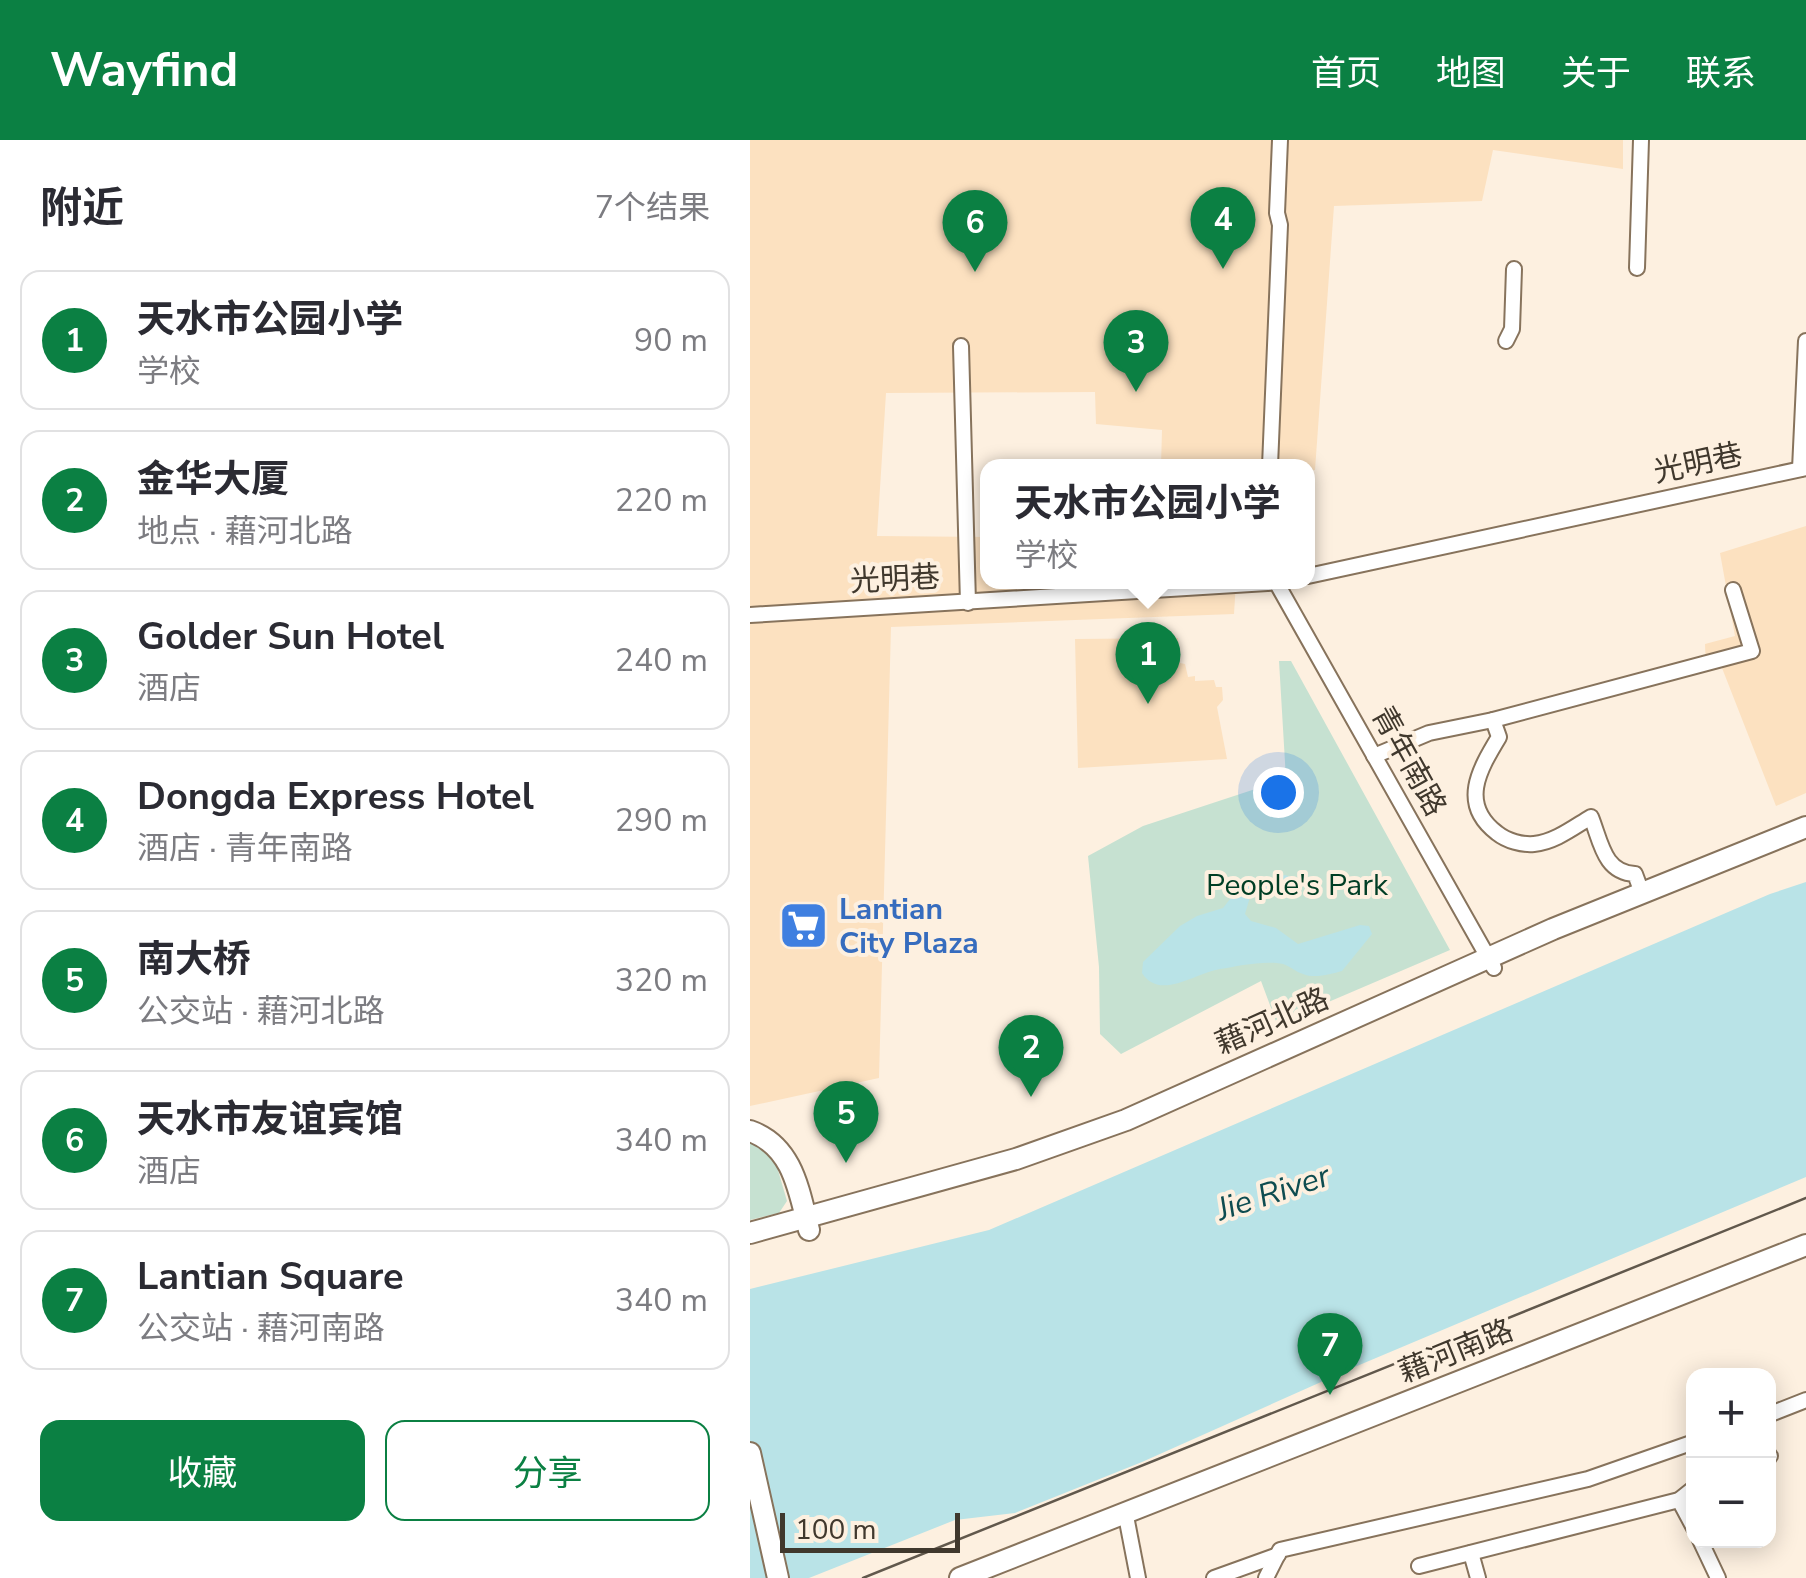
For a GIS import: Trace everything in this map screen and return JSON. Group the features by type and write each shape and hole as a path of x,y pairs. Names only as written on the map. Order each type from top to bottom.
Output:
{"main road":[{"name":"藉河北路","path":"750,1245 1126,1120 1491,963 1642,893 1806,827"},
{"name":"藉河北路","path":"1491,963 1806,840"},
{"path":"750,1131 780,1150 794,1172 808,1225"},
{"name":"藉河北路","path":"750,1233 808,1225"},
{"name":"藉河南路","path":"960,1578 1126,1516 1806,1245"},
{"path":"750,1453 778,1578"},
{"path":"750,1498 770,1578"}],"street":[{"path":"1270,459 1280,140"},
{"path":"1636,268 1641,140"},
{"path":"1506,341 1512,329 1514,269"},
{"path":"1803,469 1806,340"},
{"path":"962,346 968,603"},
{"name":"光明巷","path":"1315,574 1803,469"},
{"name":"光明巷","path":"750,615 1175,589"},
{"name":"青年南路","path":"1282,589 1491,963"},
{"path":"1374,756 1429,733 1493,720 1752,651 1733,590"},
{"path":"1493,720 1499,736 1479,770 1474,793 1478,813 1501,836 1532,845 1548,841 1592,817 1610,866 1622,873 1635,874 1642,893"},
{"path":"1776,1411 1806,1400"},
{"path":"1266,1578 1280,1550 1588,1479 1686,1445"},
{"path":"1419,1566 1679,1500 1686,1494"},
{"path":"1679,1500 1686,1513"},
{"path":"1126,1516 1138,1578"},
{"path":"1704,1548 1718,1578"},
{"path":"1471,1553 1478,1578"},
{"path":"1214,1578 1278,1555"}],"shaded area":[{"path":"750,140 1623,140 1623,169 1493,150 1482,201 1334,206 1315,470 1315,459 1161,459 1162,430 1096,424 1095,392 886,393 877,536 980,537 980,589 1236,589 1234,614 891,627 879,1078 750,1106"},
{"path":"1806,526 1806,793 1776,806 1722,668 1706,672 1705,644 1735,636 1720,553"},
{"path":"1178,638 1180,663 1185,664 1188,677 1195,676 1195,681 1214,680 1216,687 1222,687 1223,700 1217,707 1227,759 1078,768 1075,639"}],"green space":[{"name":"People's Park","path":"1279,661 1291,661 1450,950 1277,1024 1261,981 1121,1054 1100,1034 1099,967 1088,856 1143,826 1286,779"},
{"path":"750,1140 775,1160 787,1201 779,1213 750,1220"}],"water":[{"path":"1285,875 1293,878 1286,885 1250,897 1245,914 1251,921 1276,928 1298,944 1360,925 1369,926 1372,934 1342,971 1313,976 1283,964 1259,963 1210,971 1168,985 1149,981 1142,973 1143,962 1180,926 1223,908 1241,885"},
{"name":"Jie River","path":"1806,882 1806,1177 1015,1513 955,1520 809,1578 750,1578 750,1289 989,1230 1770,894"}],"tram line":[{"path":"863,1578 1806,1198"}],"place":[{"name":"Dongda Express Hotel","path":"1223,269"},
{"name":"天水市友谊宾馆","path":"975,272"},
{"name":"Golder Sun Hotel","path":"1136,392"},
{"name":"天水市公园小学","path":"1148,704"},
{"name":"Lantian City Plaza","path":"804,926"},
{"name":"金华大厦","path":"1031,1097"},
{"name":"南大桥","path":"846,1163"},
{"name":"Lantian Square","path":"1330,1395"}]}
